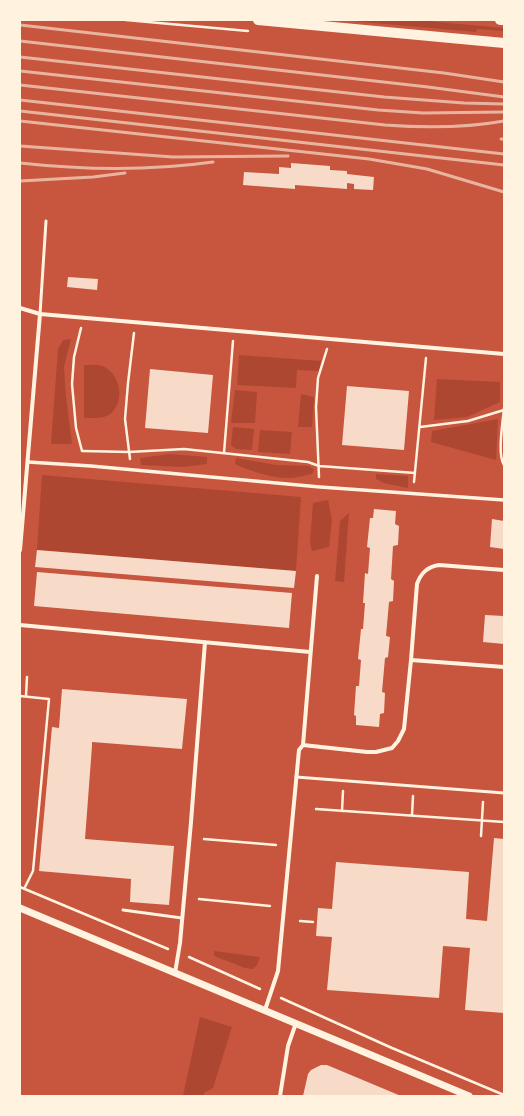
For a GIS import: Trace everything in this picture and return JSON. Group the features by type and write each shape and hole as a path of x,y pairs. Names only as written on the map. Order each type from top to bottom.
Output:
{"main road":[{"path":"258,20 504,42"}],"street":[{"path":"20,308 40,314 504,354"},
{"path":"20,550 40,314"},
{"path":"28,462 132,469 320,487 504,500"},
{"path":"303,745 367,752 376,752 392,748 398,741 404,728 412,660 418,584 423,572 429,568 439,565 504,570"},
{"path":"265,1010 278,971 296,777 299,750 303,745 317,576"},
{"path":"20,625 310,652"},
{"path":"175,973 180,943 194,793 205,642"},
{"path":"412,660 504,667"},
{"path":"20,908 469,1096"},
{"path":"280,1096 288,1046 296,1023"}],"lane":[{"path":"40,314 46,221"},
{"path":"296,777 504,793"},
{"path":"123,910 182,918"}],"path":[{"path":"81,465 82,451 76,428 72,384 74,357 82,326"},
{"path":"132,469 125,419 134,330"},
{"path":"224,453 234,339"},
{"path":"320,487 316,407 318,378 327,349"},
{"path":"414,493 426,355"},
{"path":"420,428 468,420 504,409 501,454 502,463 504,465"},
{"path":"82,451 130,452 184,449 308,462 319,466 415,473"},
{"path":"26,696 27,678"},
{"path":"20,696 49,698 33,871 25,887"},
{"path":"342,811 344,781"},
{"path":"412,815 414,786"},
{"path":"481,836 484,791"},
{"path":"316,809 504,822"},
{"path":"204,838 276,845"},
{"path":"199,900 270,906"},
{"path":"300,922 313,922"}],"shaded area":[{"path":"340,20 416,20 504,28 504,31 477,29 476,32"},
{"path":"71,339 64,367 72,444 51,444 58,349 63,340"},
{"path":"239,355 321,361 319,371 297,370 296,388 237,385"},
{"path":"84,365 102,366 114,375 117,381 119,389 118,403 109,415 100,418 84,418"},
{"path":"437,379 500,382 500,402 467,417 434,420"},
{"path":"235,390 257,392 255,423 231,423"},
{"path":"301,394 314,397 312,427 298,427"},
{"path":"498,419 496,460 431,442 432,431"},
{"path":"233,427 254,429 252,450 236,449 231,445"},
{"path":"260,430 292,432 290,454 258,452"},
{"path":"170,454 207,457 207,464 183,467 141,465 140,458"},
{"path":"236,458 276,465 309,466 314,470 312,474 295,478 269,476 235,464"},
{"path":"376,474 408,476 408,488 384,483 376,479"},
{"path":"42,475 301,497 296,571 37,550"},
{"path":"328,500 332,520 329,547 312,551 310,542 313,503"},
{"path":"349,513 344,582 335,581 340,521"},
{"path":"214,951 260,957 257,965 253,969 245,968 214,956"},
{"path":"200,1017 232,1027 213,1088 204,1093 204,1096 183,1096"}],"building":[{"path":"291,163 330,166 330,170 347,171 347,174 374,177 373,190 354,189 354,184 347,183 347,189 295,185 295,189 243,185 244,172 279,174 279,167 291,168"},
{"path":"68,277 98,279 97,290 67,287"},
{"path":"150,369 213,375 208,433 145,428"},
{"path":"347,386 409,391 404,450 342,445"},
{"path":"374,509 396,511 395,524 399,526 398,545 393,546 391,579 394,581 393,601 389,602 386,636 390,637 388,657 385,658 382,692 385,693 384,713 380,714 379,727 356,725 356,716 354,715 356,686 359,686 361,660 358,659 361,629 363,629 365,573 368,574 370,548 367,547 370,518 373,518"},
{"path":"492,519 504,521 504,549 490,547"},
{"path":"37,550 296,571 294,588 35,567"},
{"path":"37,572 292,593 289,628 34,606"},
{"path":"485,615 504,616 504,644 483,642"},
{"path":"62,689 187,699 182,749 92,742 85,839 174,846 169,905 130,902 131,879 39,871 52,727 59,728"},
{"path":"494,838 504,839 504,1013 465,1010 470,948 443,946 439,998 327,990 332,937 316,936 318,908 332,909 336,862 469,872 466,919 487,921"},
{"path":"321,1065 327,1065 401,1096 303,1096 308,1074 311,1070"}],"railway":[{"path":"20,25 444,73 504,82"},
{"path":"20,41 504,97"},
{"path":"20,57 384,97 464,103 504,104"},
{"path":"20,71 378,110 423,113 504,112"},
{"path":"20,85 385,125 445,127 504,121"},
{"path":"20,100 504,154"},
{"path":"20,111 504,165"},
{"path":"20,121 369,159 427,169 504,192"},
{"path":"20,146 173,157 288,156"},
{"path":"20,163 92,168 141,168 213,162"},
{"path":"20,181 93,177 125,173"}]}
